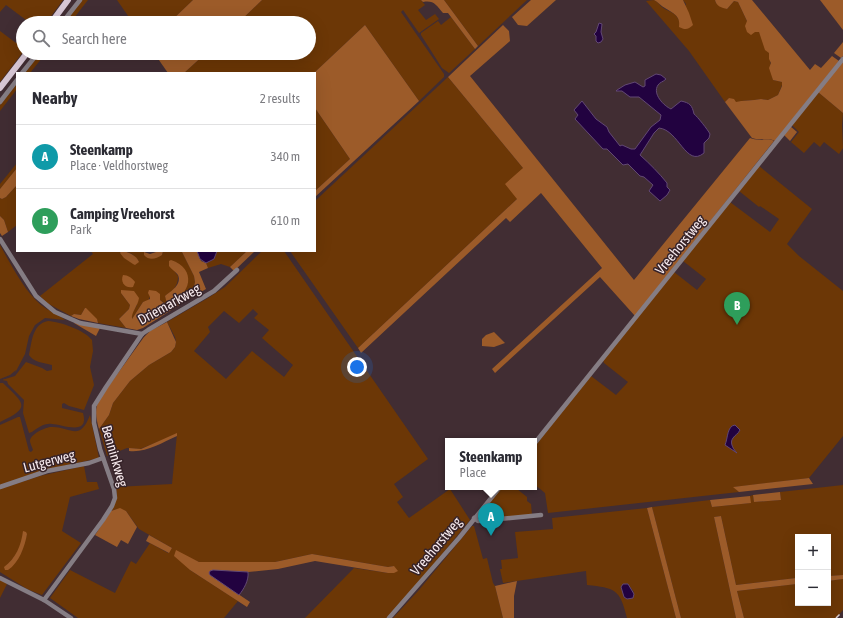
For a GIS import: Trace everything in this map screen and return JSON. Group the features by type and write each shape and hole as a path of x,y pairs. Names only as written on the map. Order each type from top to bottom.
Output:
{"main road":[{"path":"63,8 68,0"},
{"path":"57,16 71,0"},
{"path":"0,88 22,60"}],"street":[{"path":"67,16 80,0"},
{"name":"Vreehorstweg","path":"537,440 843,59"},
{"path":"23,72 32,60"},
{"path":"0,102 16,81"},
{"name":"Driemarkweg","path":"0,238 36,296 55,312 80,323 142,334 214,291 238,270"},
{"name":"Benninkweg","path":"44,600 103,520 115,498 114,489 103,458 94,423 94,406 142,334"},
{"name":"Lutgerweg","path":"0,487 47,471 89,463 103,458"},
{"name":"Vreehorstweg","path":"388,618 459,538 497,490"},
{"path":"474,518 478,521 541,514"},
{"path":"0,578 44,600 71,618"}],"shaded area":[{"path":"0,0 63,0 51,16 21,16 6,5 0,12"},
{"path":"82,0 88,0 75,16 69,16"},
{"path":"117,0 193,0 176,16 128,16"},
{"path":"193,0 262,0 245,16 176,16"},
{"path":"262,0 421,0 425,5 418,10 426,20 435,14 439,19 419,33 403,10 401,12 444,74 444,77 419,101 365,25 315,72 185,72 198,60 316,60 316,16 245,16"},
{"path":"421,0 444,0 478,46 475,49 448,13 443,13 432,2 423,2"},
{"path":"444,0 527,0 478,46"},
{"path":"531,0 556,0 527,26 518,25 512,17"},
{"path":"654,0 674,14 680,22 686,4 683,0 715,0 716,3 727,9 734,1 738,2 747,21 755,32 759,32 769,53 773,80 782,82 778,95 768,100 761,99 736,103 729,98 725,102 689,51 646,1"},
{"path":"654,0 683,0 693,25 686,29 679,27 678,17"},
{"path":"715,0 752,0 810,70 815,64 821,68 832,56 839,61 775,141 769,139 752,138 725,102 729,98 734,99 736,102 761,99 768,100 778,95 782,82 773,80 769,68 771,63 769,53 765,50 759,32 755,32 751,35 747,32 745,26 747,21 738,2 734,1 727,9 718,5"},
{"path":"820,0 843,0 843,30"},
{"path":"451,17 475,49 449,73 442,68 421,33 438,21 441,25"},
{"path":"599,23 602,24 601,32 603,39 598,43 594,34"},
{"path":"365,25 419,101 316,196 316,190 350,159 316,109 315,72"},
{"path":"503,25 509,31 510,41 470,76 634,280 750,138 757,140 769,139 774,141 635,316 600,277 495,373 492,369 602,268 541,193 510,222 506,218 361,353 358,348 517,199 505,184 523,168 448,77"},
{"path":"0,31 16,43 17,60 0,82"},
{"path":"843,42 843,56 841,58 834,53"},
{"path":"35,60 40,60 31,72 26,72"},
{"path":"159,60 198,60 185,72 167,72"},
{"path":"843,61 843,113 818,92"},
{"path":"656,74 661,75 666,79 659,84 657,88 658,96 662,102 671,109 681,101 689,104 694,114 710,134 709,138 704,143 704,153 698,156 692,156 666,130 659,128 654,133 640,155 667,183 667,187 670,190 660,201 649,191 653,185 644,177 640,176 628,164 623,165 607,149 603,149 575,119 578,115 574,110 582,101 596,119 607,127 620,146 622,145 635,149 651,127 660,120 661,115 639,97 630,97 622,91 616,91 625,85 635,82 643,87 645,86 645,80"},
{"path":"448,77 523,168 517,199 358,348 291,252 316,252 316,200"},
{"path":"16,84 16,90 0,111 0,105"},
{"path":"818,92 843,113 843,148 839,154 824,142 820,147 814,142 804,153 791,142 799,132 792,125"},
{"path":"316,109 350,159 316,190"},
{"path":"790,126 797,132 790,141 784,135"},
{"path":"16,164 16,169 0,189 0,184"},
{"path":"759,166 812,209 787,244 799,256 843,291 843,436 809,478 734,487 739,492 548,513 545,493 537,486 537,443 591,376 616,395 628,382 604,363 603,360 674,272 697,290 706,279 683,261 730,202 770,232 779,219 760,206 759,207 739,191"},
{"path":"16,169 16,186 6,197 2,199 0,198 0,189"},
{"path":"16,186 16,226 8,232 4,220 0,216 0,198 2,199 6,197"},
{"path":"0,216 4,220 8,232 2,236 0,233"},
{"path":"0,245 29,293 44,307 65,320 45,318 35,325 29,336 25,354 15,373 16,370 10,375 0,379"},
{"path":"92,252 120,252 139,261 132,254 127,252 144,252 144,255 162,255 163,252 182,252 194,276 195,282 192,297 184,302 182,299 168,305 160,300 160,296 150,297 148,301 143,302 132,319 132,313 137,305 121,293 130,305 129,309 119,319 126,328 98,323 98,321 85,308 81,315 74,314 71,316 47,303 40,296 93,254","holes":["174,271 188,282 185,289 178,297 167,302 165,296 173,290 177,283 178,276"]},
{"path":"126,252 132,254 139,262 135,265 124,258 120,253"},
{"path":"144,252 150,254 163,252 162,255 150,259 144,255"},
{"path":"182,252 197,252 201,261 206,263 208,268 199,272 206,289 192,297 195,282 194,276"},
{"path":"197,252 217,252 214,259 206,263 200,259"},
{"path":"217,252 246,252 230,267 221,264 208,268 206,263 216,255"},
{"path":"246,252 254,252 234,271 230,267"},
{"path":"261,252 285,252 428,459 394,484 403,497 397,502 409,518 451,490 470,520 426,574 387,618 305,618 354,568 388,573 394,566 388,567 312,554 275,562 199,562 187,557 190,570 238,601 224,618 78,618 50,598 70,570 115,593 131,561 136,564 150,543 168,553 172,548 139,529 126,511 117,509 111,511 117,497 116,487 172,484 177,434 140,449 127,448 107,456 99,429 109,415 113,403 130,381 149,365 171,352 175,347 175,337 167,322 225,287","holes":["253,309 258,314 254,318 269,330 262,338 293,365 284,377 252,351 226,379 194,351 210,332 208,327 224,311 239,323"]},
{"path":"171,260 185,269 188,275 188,282 186,289 182,294 167,302 165,296 177,285 179,279 178,275 169,266 169,261"},
{"path":"123,275 128,276 135,282 133,287 128,287 124,284 122,280"},
{"path":"121,290 134,291 139,298 132,319 143,302 150,299 148,293 149,290 156,291 160,294 160,300 166,305 182,299 184,302 143,328 137,330 126,328 119,319 129,309 130,305 121,293"},
{"path":"85,308 97,319 98,323 71,316 74,314 81,315"},
{"path":"48,321 72,327 84,333 92,340 93,351 90,367 94,385 84,410 64,403 62,404 62,408 83,413 84,420 82,425 74,428 46,424 29,433 23,413 24,400 8,384 7,381 2,380 15,376 26,362 47,371 52,370 52,365 36,361 29,355 32,339 36,330 43,323"},
{"path":"167,322 176,342 175,347 171,352 149,365 130,381 113,403 109,415 99,429 96,413 100,398 144,337 150,331"},
{"path":"75,323 100,328 96,336"},
{"path":"494,332 505,343 494,347 482,346 482,339 486,335"},
{"path":"0,383 3,383 16,396 20,401 21,409 17,413 0,422"},
{"path":"90,415 99,458 42,471 0,485 0,425 20,417 29,451 31,452 33,450 30,442 31,438 39,431 50,427 75,431 79,430 83,428"},
{"path":"735,425 740,430 732,440 733,448 737,453 725,445 730,428"},
{"path":"177,433 177,436 153,447 135,451 129,451 129,448 141,449"},
{"path":"84,466 87,482 97,482 99,489 70,497 62,531 81,543 42,595 27,589 0,572 0,489 40,476","holes":["23,533 27,534 21,553 5,569 20,547"]},
{"path":"809,478 813,484 739,492 733,487"},
{"path":"843,485 843,575 831,576 831,534 795,534 795,578 736,585 721,516 714,517 736,618 681,618 652,507 710,500 712,507 750,503 750,496 753,495 754,502 781,500 780,492"},
{"path":"500,490 518,490 527,497 527,501 531,504 532,515 479,519 478,517"},
{"path":"780,492 781,500 754,502 753,495"},
{"path":"750,496 751,503 712,507 710,500"},
{"path":"652,507 681,618 676,618 647,508"},
{"path":"120,508 126,511 137,527 128,544 121,540 117,547 95,535 111,511"},
{"path":"647,508 676,618 627,618 622,601 615,592 604,587 587,585 586,571 503,583 500,569 502,569 501,560 518,558 515,532 553,529 552,518","holes":["626,583 634,592 627,599 624,597"]},
{"path":"721,516 736,585 795,578 795,584 737,591 744,618 736,618 714,517"},
{"path":"472,526 474,526 483,559 487,558 503,618 393,618 419,590"},
{"path":"23,531 27,534 21,554 12,567 5,570 4,567 12,560 17,551 21,542"},
{"path":"149,535 172,548 169,553 146,541"},
{"path":"176,550 199,562 275,562 312,554 388,567 394,566 398,571 388,573 315,561 278,569 248,572 213,570 210,575 250,602 247,607 190,570 174,556"},
{"path":"210,571 248,572 246,584 239,595 210,575"},
{"path":"843,575 843,579 831,581 831,576"},
{"path":"0,579 7,584 0,598"},
{"path":"843,579 843,610 836,618 744,618 737,591 795,584 795,606 831,606 831,581"},
{"path":"517,581 514,596 514,618 503,618 495,586"},
{"path":"623,584 628,584 634,594 633,598 627,599 624,597 621,587"}],"railway":[{"path":"836,618 843,611"}],"place":[{"name":"Camping Vreehorst","path":"737,325"},
{"name":"Steenkamp","path":"491,536"}]}
